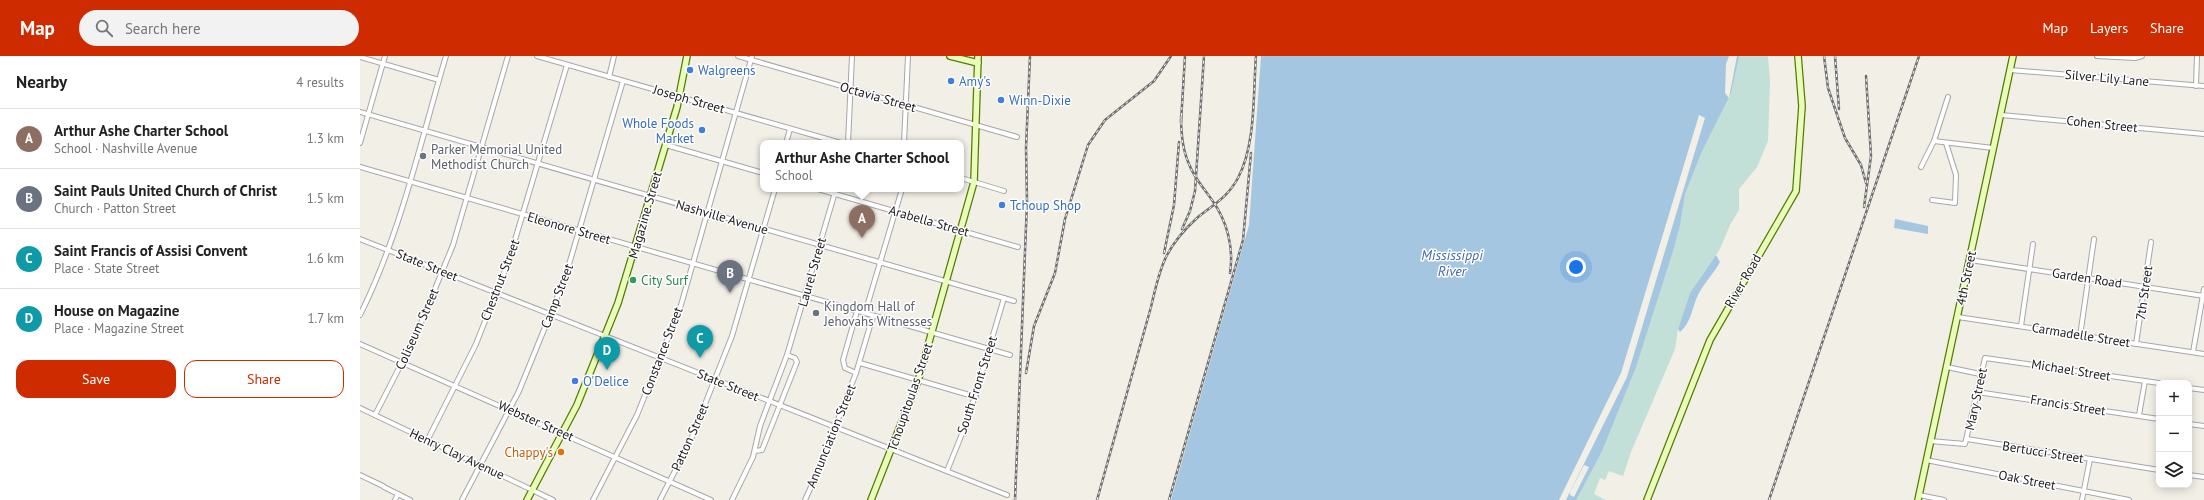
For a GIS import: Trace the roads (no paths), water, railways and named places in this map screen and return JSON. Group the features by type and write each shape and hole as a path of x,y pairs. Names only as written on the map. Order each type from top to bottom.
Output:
{"street":[{"path":"360,143 385,56"},
{"path":"360,315 388,249 410,183 446,56"},
{"name":"Coliseum Street","path":"375,415 402,362 442,272 467,199 508,56"},
{"name":"Joseph Street","path":"536,56 545,57 609,77 829,140"},
{"path":"609,77 614,56"},
{"name":"Magazine Street","path":"527,500 563,433 588,382 606,336 636,247 666,145 688,56"},
{"name":"Octavia Street","path":"738,56 751,58 851,89 1017,137"},
{"path":"848,140 852,56"},
{"path":"904,140 908,56"},
{"path":"950,56 978,63"},
{"name":"Tchoupitoulas Street","path":"871,500 918,381 974,182 978,56"},
{"name":"River Road","path":"1647,500 1710,340 1796,191 1802,106 1798,56"},
{"name":"4th Street","path":"1918,498 2013,56"},
{"path":"2097,56 2135,58 2142,56"},
{"path":"2196,86 2197,56"},
{"path":"360,57 439,80"},
{"name":"Constance Street","path":"593,500 637,415 681,305 751,58"},
{"name":"Chestnut Street","path":"427,441 456,386 496,293 523,215 567,64"},
{"name":"Silver Lily Lane","path":"2010,70 2204,86"},
{"name":"Camp Street","path":"462,500 533,360 551,315 580,231 623,81"},
{"path":"1920,167 1934,141 1948,97"},
{"name":"Nashville Avenue","path":"360,112 1014,301"},
{"name":"Cohen Street","path":"2000,115 2204,134"},
{"path":"787,140 790,129"},
{"path":"1934,141 1994,148"},
{"path":"1932,200 1955,203 1956,175 1946,143"},
{"path":"666,145 760,172"},
{"name":"Eleonore Street","path":"360,168 1010,355"},
{"path":"964,179 1004,191"},
{"name":"Patton Street","path":"660,500 690,442 732,336 774,192"},
{"name":"Arabella Street","path":"828,192 1018,247"},
{"path":"866,313 901,192"},
{"name":"Laurel Street","path":"732,500 755,451 760,426 787,355 834,194"},
{"name":"State Street","path":"360,239 1007,495"},
{"path":"2080,336 2094,239"},
{"name":"7th Street","path":"2136,344 2151,242"},
{"path":"2021,326 2033,244"},
{"name":"Garden Road","path":"1970,260 2203,296"},
{"path":"2193,352 2204,290"},
{"name":"South Front Street","path":"947,471 976,397 1004,298"},
{"name":"Annunciation Street","path":"856,372 845,368 843,360 857,311"},
{"name":"Annunciation Street","path":"805,500 860,363 874,316"},
{"name":"Carmadelle Street","path":"1958,317 2204,354"},
{"name":"Webster Street","path":"360,344 711,500"},
{"name":"Laurel Street","path":"755,451 762,450 797,362 796,358 787,355"},
{"name":"Michael Street","path":"1984,359 1989,357 2156,383"},
{"name":"Mary Street","path":"1967,439 1984,359"},
{"path":"860,363 976,397"},
{"path":"1946,367 1980,374"},
{"path":"2139,415 2145,381"},
{"path":"2192,388 2204,390"},
{"name":"Francis Street","path":"1977,392 2156,418"},
{"name":"Henry Clay Avenue","path":"360,408 553,500"},
{"path":"2192,424 2204,426"},
{"name":"Bertucci Street","path":"1930,442 1961,445 1965,444 1967,439 2156,470"},
{"name":"Oak Street","path":"1926,460 2129,500"},
{"path":"2082,500 2090,460"},
{"path":"360,475 410,500"},
{"path":"2192,475 2204,477"},
{"path":"395,500 398,494"},
{"path":"1918,498 1944,500"}],"water":[{"name":"Mississippi River","path":"1261,56 1739,56 1731,93 1702,151 1685,194 1680,225 1673,251 1636,367 1602,451 1576,500 1171,500 1249,225"},
{"path":"1895,219 1928,226 1928,234 1894,228"},
{"path":"1716,255 1720,262 1699,293 1687,324 1680,332 1678,329 1690,293"}],"railway":[{"path":"1015,500 1027,202 1026,148 1030,56"},
{"path":"1026,373 1034,326 1055,273 1065,219 1088,145 1105,120 1154,81 1171,56"},
{"path":"1181,122 1185,56"},
{"path":"1182,229 1190,211 1195,191 1204,56"},
{"path":"1097,500 1151,307 1157,280 1165,258 1186,229 1230,190 1244,165 1253,118 1256,56"},
{"path":"1824,56 1828,88 1845,138 1861,165 1866,183"},
{"path":"1835,56 1839,109"},
{"path":"1769,500 1919,56"},
{"path":"1864,207 1871,156 1866,76"},
{"path":"1181,116 1182,141 1191,169 1217,208 1225,225 1230,244 1230,273"},
{"path":"1164,253 1174,205 1179,142"},
{"path":"1169,500 1243,240 1251,153"}],"place":[{"name":"Walgreens","path":"690,70"},
{"name":"Amy's","path":"951,81"},
{"name":"Winn-Dixie","path":"1001,100"},
{"name":"Whole Foods Market","path":"702,130"},
{"name":"Parker Memorial United Methodist Church","path":"423,156"},
{"name":"Tchoup Shop","path":"1002,205"},
{"name":"Arthur Ashe Charter School","path":"862,238"},
{"name":"City Surf","path":"633,280"},
{"name":"Saint Pauls United Church of Christ","path":"730,293"},
{"name":"Kingdom Hall of Jehovahs Witnesses","path":"816,313"},
{"name":"Saint Francis of Assisi Convent","path":"700,358"},
{"name":"House on Magazine","path":"607,370"},
{"name":"O'Delice","path":"575,381"},
{"name":"Chappy's","path":"561,452"}]}
